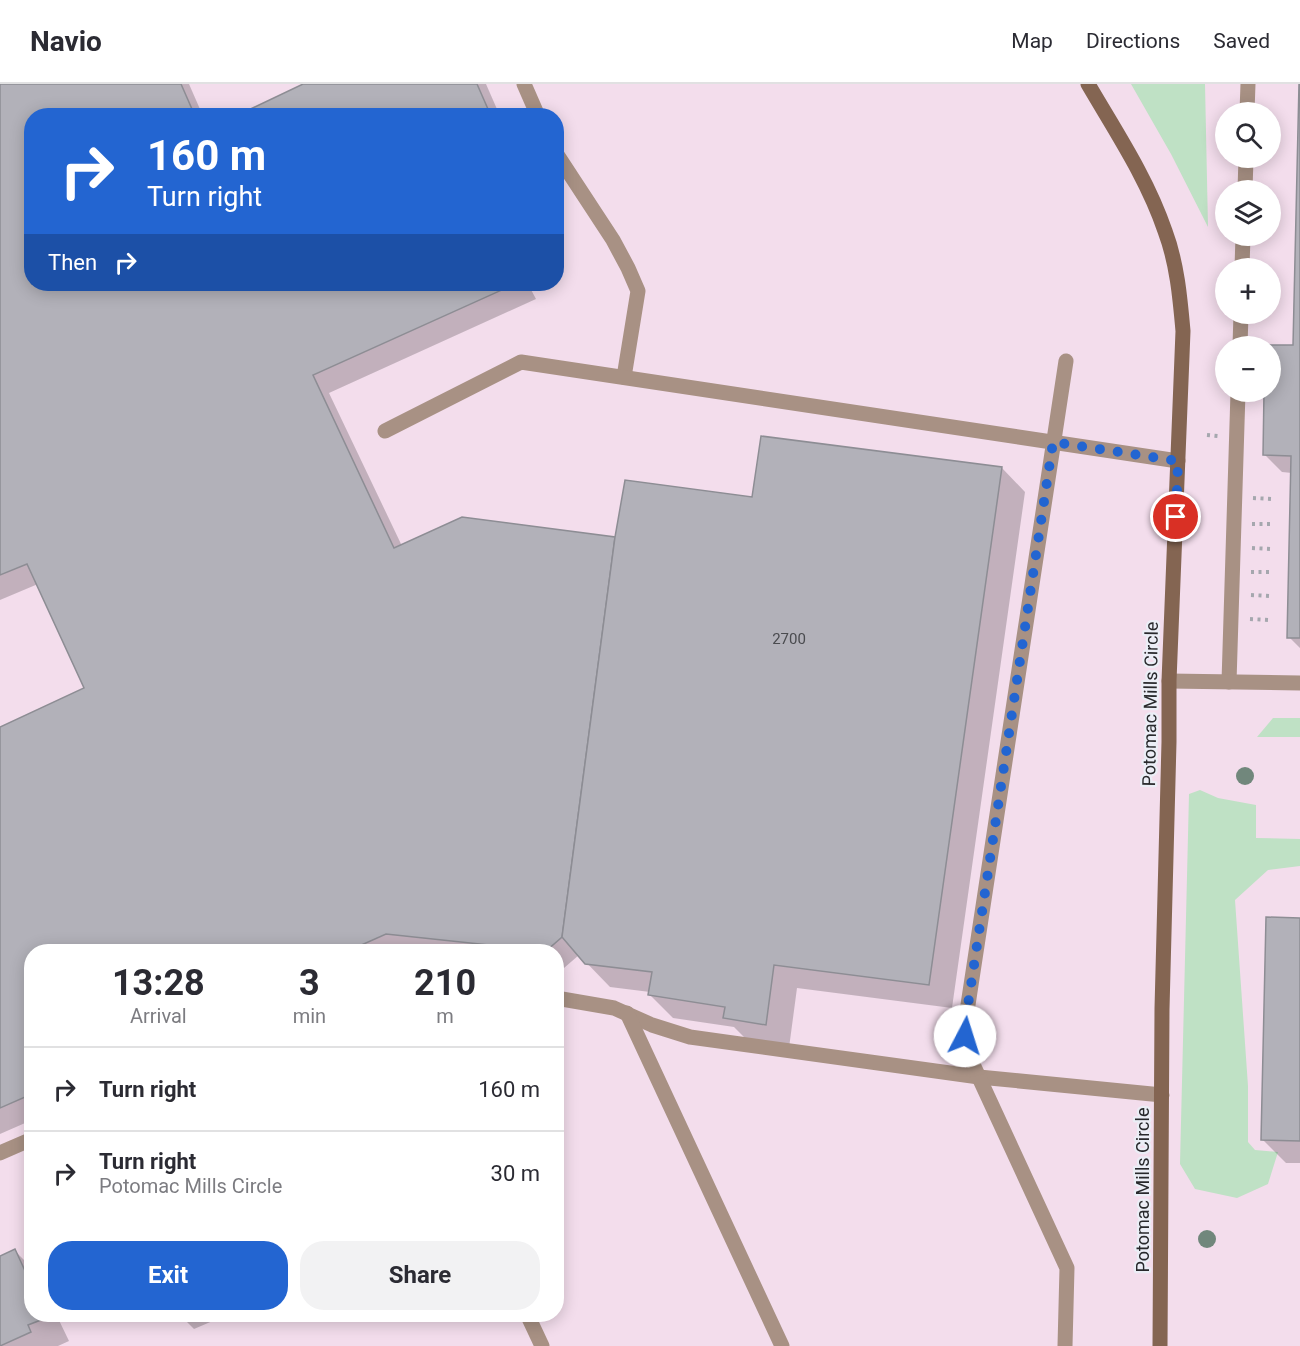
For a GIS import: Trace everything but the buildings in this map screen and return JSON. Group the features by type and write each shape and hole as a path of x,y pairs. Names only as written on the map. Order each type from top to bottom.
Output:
{"street":[{"path":"524,84 534,108"},
{"name":"Potomac Mills Circle","path":"1088,84 1150,191 1166,233 1177,277 1184,331 1168,681 1169,742 1162,1009 1160,1346"},
{"path":"1247,102 1248,84"},
{"path":"564,165 613,240 638,291 624,377"},
{"path":"1065,1346 1067,1268 979,1077 966,1047 965,1036 1066,361"},
{"path":"385,431 521,362 1178,461"},
{"path":"1229,682 1238,402"},
{"path":"1168,681 1300,683"},
{"path":"564,999 614,1008 652,1025 690,1037 979,1077 1162,1095"},
{"path":"627,1013 782,1346"},
{"path":"0,1153 24,1142"},
{"path":"531,1322 542,1346"}],"path":[{"path":"1207,435 1219,436"}],"shaded area":[{"path":"0,84 1300,84 1300,1346 0,1346"}],"green space":[{"path":"1131,84 1205,84 1208,227 1171,154"},
{"path":"1273,718 1300,718 1300,737 1257,737"},
{"path":"1200,790 1218,798 1256,805 1256,838 1300,839 1300,866 1268,870 1235,900 1248,1086 1248,1142 1255,1150 1278,1152 1268,1184 1237,1198 1195,1189 1180,1164 1189,794"}],"route":[{"path":"965,1036 1053,442 1178,461 1176,517"}]}
